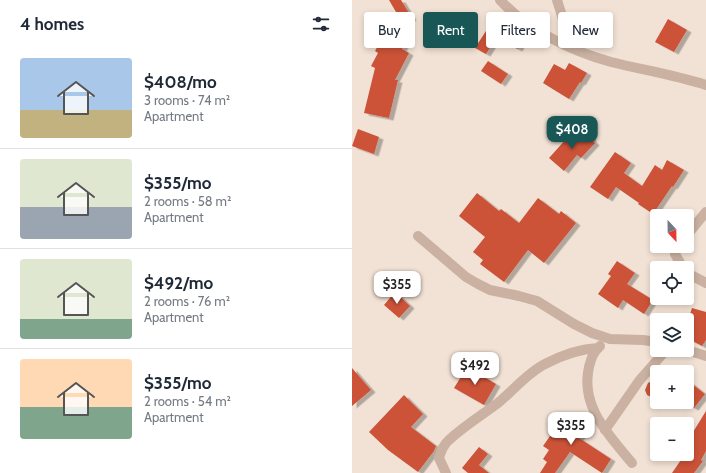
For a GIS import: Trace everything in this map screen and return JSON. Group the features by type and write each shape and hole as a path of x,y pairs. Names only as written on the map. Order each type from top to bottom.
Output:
{"street":[{"path":"500,0 528,24 558,41"},
{"path":"556,0 560,12"},
{"path":"572,48 610,62 686,78 706,85"},
{"path":"694,227 706,212"},
{"path":"418,236 457,270 490,290 537,301 574,324 592,333 610,339 650,341"},
{"path":"694,276 706,283"},
{"path":"610,339 593,354 590,361 586,384 591,407 597,418 632,463"},
{"path":"446,473 439,458 441,449 449,440 498,403 544,364 576,351 598,348"},
{"path":"694,352 706,356"},
{"path":"605,430 639,381 660,357"}],"building":[{"path":"389,0 401,0 408,12 396,12"},
{"path":"668,19 687,30 674,52 655,42"},
{"path":"486,31 486,48 490,48 486,54 475,48 478,48 478,43"},
{"path":"377,48 402,48 409,53 395,80 398,80 389,118 364,113 375,68 371,66 378,53 375,51"},
{"path":"488,61 508,74 501,84 481,71"},
{"path":"569,63 587,73 569,99 543,83 554,64 565,70"},
{"path":"358,129 379,137 374,154 352,146"},
{"path":"583,130 595,143 581,158 577,155 564,171 549,158 567,138 572,142"},
{"path":"615,152 631,163 624,173 642,186 655,165 662,170 667,160 684,170 656,209 650,209 650,212 616,187 608,199 590,187"},
{"path":"477,193 499,211 501,209 519,223 538,198 559,214 561,211 576,223 544,263 528,250 504,282 480,264 483,260 473,252 485,237 459,216"},
{"path":"617,261 635,273 627,284 650,298 650,305 644,314 623,300 618,308 598,294 611,276 608,274"},
{"path":"395,292 410,306 399,318 384,305"},
{"path":"692,308 706,312 706,340 702,346 694,342 694,313 690,313"},
{"path":"467,367 496,384 484,405 454,388"},
{"path":"352,368 371,390 352,406"},
{"path":"650,382 650,396 647,395 645,390"},
{"path":"694,385 705,394 694,408"},
{"path":"404,395 423,414 411,427 436,446 434,451 418,472 388,450 369,432"},
{"path":"706,411 706,451 701,460 703,461 694,473 672,473 680,461 694,461 694,430"},
{"path":"567,412 588,426 579,438 611,459 602,473 570,452 555,473 540,473 547,462 543,459 549,450 543,446"},
{"path":"479,447 488,454 479,465 489,473 468,473 462,468"}]}
